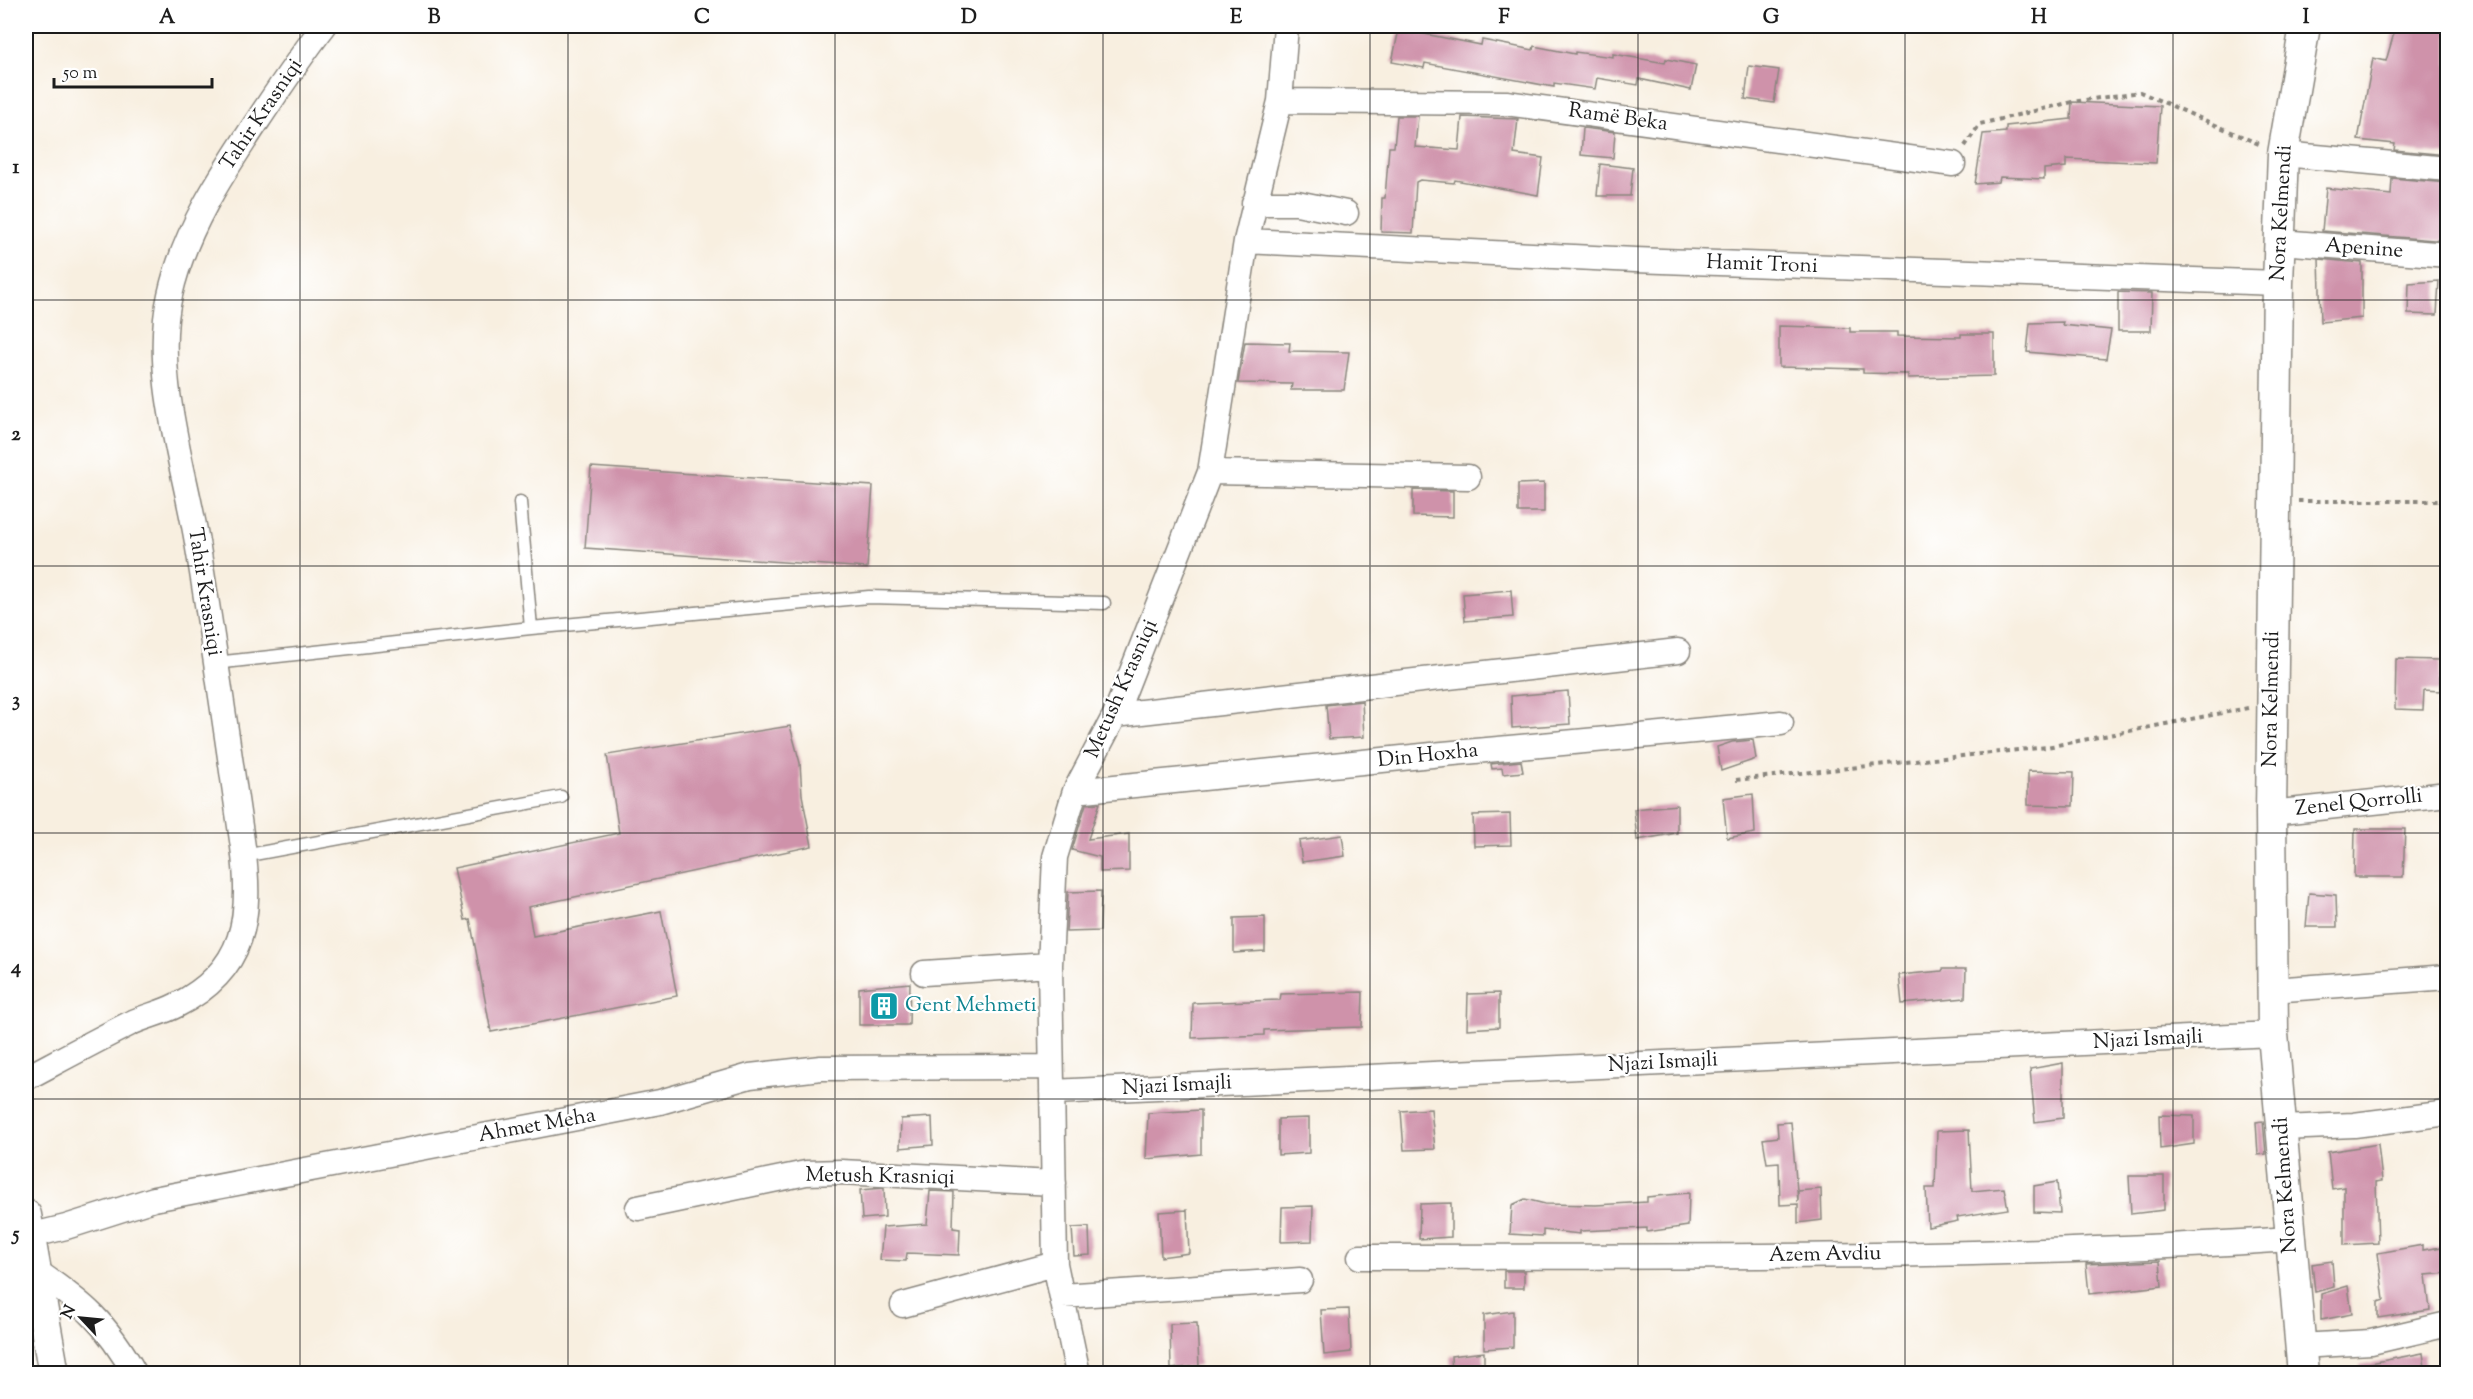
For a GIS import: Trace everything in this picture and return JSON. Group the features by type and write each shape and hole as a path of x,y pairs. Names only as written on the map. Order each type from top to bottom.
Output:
{"street":[{"name":"Tahir Krasniqi","path":"26,1078 133,1022 177,1005 214,982 234,954 245,921 247,882 244,856 197,541 171,405 165,332 170,295 196,217 237,151 307,47 324,26"},
{"name":"Metush Krasniqi","path":"1078,1374 1055,1264 1050,965 1055,857 1075,791 1115,715 1210,472 1246,241 1280,101 1286,26"},
{"name":"Nora Kelmendi","path":"2301,1360 2273,1034 2271,813 2278,283 2283,154 2306,26"},
{"name":"Ramë Beka","path":"1280,101 1506,103 1953,164"},
{"path":"2283,154 2448,169"},
{"path":"1254,203 1297,203 1346,213"},
{"name":"Hamit Troni","path":"1246,241 1635,260 2278,283"},
{"name":"Apenine","path":"2280,242 2448,255"},
{"path":"1210,472 1468,477"},
{"path":"1115,715 1678,651"},
{"name":"Din Hoxha","path":"1075,791 1781,723"},
{"name":"Zenel Qorrolli","path":"2271,813 2448,794"},
{"path":"924,973 1050,965"},
{"path":"2273,990 2448,977"},
{"name":"Njazi Ismajli","path":"1052,1092 2273,1034"},
{"name":"Ahmet Meha","path":"27,1225 66,1227 154,1199 649,1104 750,1076 821,1068 1050,1066"},
{"path":"2282,1128 2354,1125 2448,1113"},
{"name":"Metush Krasniqi","path":"638,1208 806,1173 842,1172 1054,1183"},
{"path":"27,1225 54,1374"},
{"name":"Azem Avdiu","path":"1360,1257 1812,1256 2207,1245 2290,1239"},
{"path":"903,1305 1055,1264"},
{"path":"36,1271 69,1293 100,1320 119,1346 135,1374"},
{"path":"1062,1296 1300,1280"},
{"path":"2301,1360 2448,1324"}],"lane":[{"path":"520,502 531,628"},
{"path":"215,663 531,628 869,597 1104,603"},
{"path":"244,856 561,797"}],"path":[{"path":"1953,164 1980,124 2072,102 2140,92 2283,154"},
{"path":"2275,501 2448,501"},
{"path":"1736,780 2047,747 2272,703"}],"building":[{"path":"2396,26 2448,26 2448,155 2394,150 2395,144 2358,140 2373,58 2386,61"},
{"path":"1399,29 1481,45 1482,40 1533,50 1534,46 1575,54 1575,52 1613,57 1613,54 1665,63 1666,59 1696,65 1691,90 1639,79 1638,85 1597,78 1595,89 1554,83 1554,87 1425,63 1424,68 1392,62"},
{"path":"1749,66 1779,70 1774,103 1745,99"},
{"path":"2072,102 2160,106 2156,163 2066,159 2066,167 2044,169 2044,179 2000,177 1999,182 1975,184 1983,134 2006,132 2006,126 2071,119"},
{"path":"1397,116 1418,116 1415,147 1459,150 1462,117 1518,119 1514,154 1543,158 1538,195 1455,180 1454,183 1420,180 1416,182 1413,233 1381,232 1382,198 1385,198 1389,147 1394,147"},
{"path":"1583,128 1615,132 1613,158 1581,155"},
{"path":"1600,164 1633,168 1630,196 1597,196"},
{"path":"2392,178 2448,183 2447,241 2322,231 2326,188 2391,195"},
{"path":"2319,259 2362,263 2362,318 2321,322"},
{"path":"2439,281 2437,315 2408,314 2409,283"},
{"path":"2118,292 2152,293 2151,331 2118,331"},
{"path":"2063,322 2062,325 2111,330 2106,359 2027,352 2030,323"},
{"path":"1779,326 1850,328 1850,332 1897,332 1897,336 1961,337 1961,334 1994,334 1994,376 1908,378 1908,374 1863,373 1863,369 1779,367"},
{"path":"1245,342 1290,343 1289,351 1349,352 1344,390 1291,390 1292,384 1238,383"},
{"path":"591,467 873,486 867,568 585,548"},
{"path":"1544,483 1544,512 1518,512 1518,484"},
{"path":"1413,490 1453,491 1453,517 1413,516"},
{"path":"1511,590 1513,617 1465,621 1463,594"},
{"path":"2396,659 2440,660 2440,691 2424,690 2423,710 2395,709"},
{"path":"1568,691 1570,724 1512,728 1511,696"},
{"path":"1362,701 1364,737 1329,739 1326,705"},
{"path":"790,726 800,763 802,795 812,846 528,907 533,936 661,911 677,996 491,1032 470,919 465,920 454,868 619,833 607,755"},
{"path":"1753,740 1756,759 1721,771 1717,747 1732,742"},
{"path":"1521,761 1523,772 1503,774 1502,768 1492,769 1491,764"},
{"path":"2028,771 2074,772 2073,806 2028,805"},
{"path":"1753,794 1755,833 1727,838 1723,798"},
{"path":"1100,803 1088,839 1129,834 1129,871 1100,872 1100,857 1072,850 1086,804"},
{"path":"1677,805 1677,833 1637,840 1634,809"},
{"path":"1510,814 1511,845 1474,846 1473,815"},
{"path":"2355,829 2405,829 2403,877 2354,877"},
{"path":"1342,835 1345,856 1302,862 1299,841"},
{"path":"1101,891 1100,931 1066,932 1068,892"},
{"path":"2309,893 2336,895 2337,927 2306,927"},
{"path":"1265,917 1265,951 1234,953 1234,918"},
{"path":"1943,969 1966,969 1965,998 1902,1004 1899,975 1942,971"},
{"name":"Gent Mehmeti","path":"910,983 909,1025 859,1025 859,988"},
{"path":"1363,992 1362,1027 1264,1030 1264,1035 1192,1038 1193,1003 1280,1000 1281,994"},
{"path":"1499,993 1499,1027 1467,1029 1468,994"},
{"path":"2063,1063 2063,1118 2035,1122 2030,1069"},
{"path":"1431,1109 1435,1149 1404,1150 1401,1111"},
{"path":"1201,1110 1201,1154 1146,1159 1148,1113"},
{"path":"2159,1115 2194,1116 2194,1144 2160,1149"},
{"path":"932,1117 933,1145 900,1148 901,1119"},
{"path":"1309,1118 1309,1153 1278,1155 1278,1119"},
{"path":"2263,1121 2266,1154 2258,1155 2256,1122"},
{"path":"1791,1122 1798,1202 1798,1191 1821,1189 1822,1220 1798,1223 1798,1204 1780,1205 1779,1162 1767,1163 1763,1139 1778,1137 1777,1123"},
{"path":"1969,1130 1972,1191 2004,1188 2008,1209 1957,1217 1958,1221 1928,1227 1926,1188 1935,1188 1937,1131"},
{"path":"2378,1144 2382,1181 2376,1182 2378,1243 2344,1245 2344,1187 2332,1189 2328,1152"},
{"path":"2129,1176 2164,1176 2164,1210 2131,1214"},
{"path":"2057,1182 2060,1213 2034,1212 2034,1186"},
{"path":"884,1188 885,1217 862,1219 860,1190"},
{"path":"930,1191 954,1192 953,1228 960,1229 959,1255 907,1253 906,1261 880,1260 883,1227 927,1224"},
{"path":"1689,1193 1688,1226 1647,1232 1647,1228 1580,1231 1580,1234 1543,1230 1543,1236 1510,1234 1512,1205 1525,1199 1545,1204 1596,1205 1647,1202 1647,1197"},
{"path":"1451,1203 1451,1237 1419,1239 1420,1204"},
{"path":"1313,1206 1312,1241 1281,1242 1282,1207"},
{"path":"1187,1210 1189,1253 1161,1257 1159,1212"},
{"path":"1089,1227 1090,1255 1074,1256 1072,1228"},
{"path":"2423,1245 2423,1250 2448,1246 2448,1273 2426,1275 2430,1310 2378,1318 2378,1302 2384,1300 2378,1253"},
{"path":"2160,1261 2162,1286 2089,1294 2086,1264"},
{"path":"2332,1261 2334,1287 2315,1292 2312,1264"},
{"path":"1504,1271 1524,1271 1524,1288 1504,1288"},
{"path":"2348,1286 2352,1314 2321,1320 2321,1294"},
{"path":"1349,1309 1351,1352 1324,1355 1321,1310"},
{"path":"1513,1311 1513,1347 1484,1349 1484,1315"},
{"path":"1197,1323 1199,1366 1171,1369 1170,1324"},
{"path":"1484,1352 1484,1374 1452,1374 1451,1356"},
{"path":"2423,1353 2426,1374 2360,1374 2360,1365"}],"place":[{"name":"Gent Mehmeti","path":"884,1006"}]}
